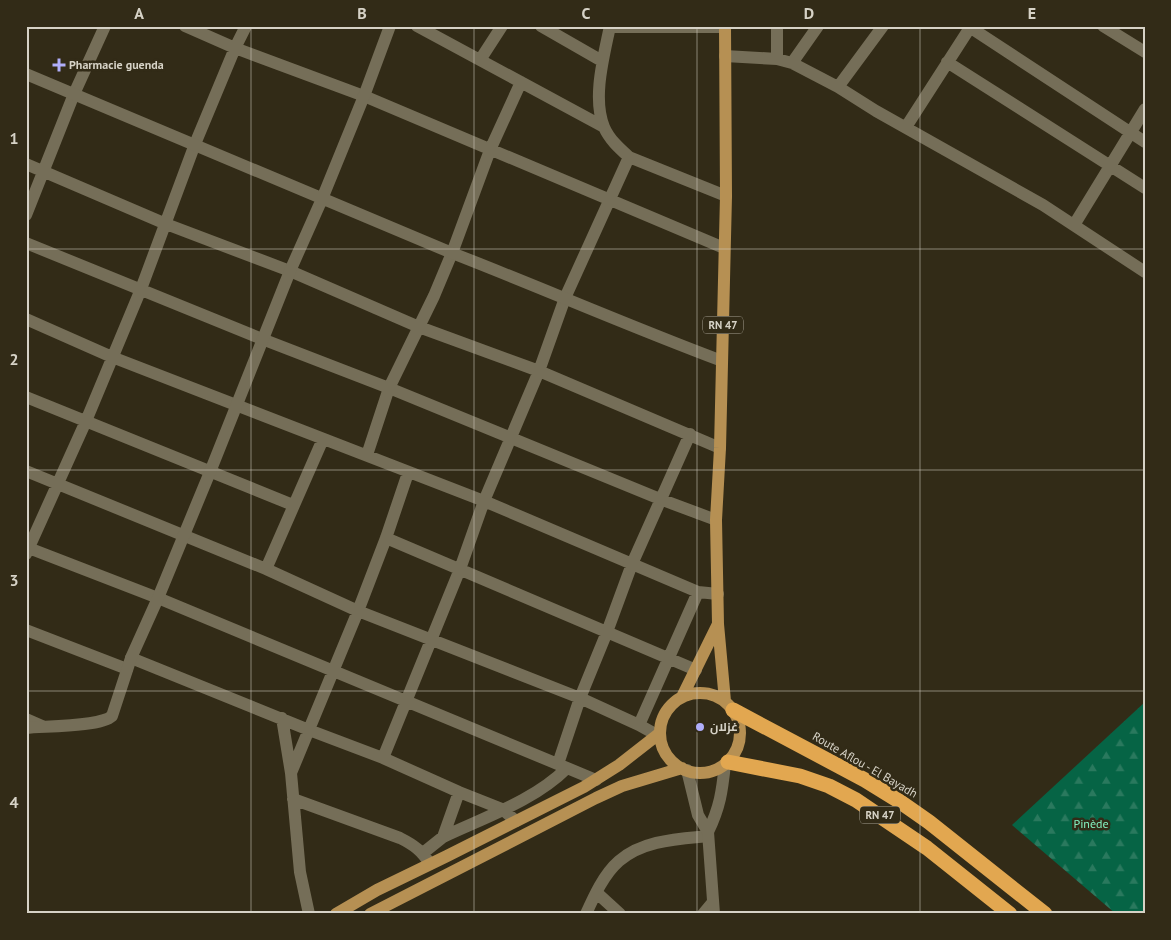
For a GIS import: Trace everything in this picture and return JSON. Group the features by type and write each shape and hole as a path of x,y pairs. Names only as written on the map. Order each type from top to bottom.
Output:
{"highway":[{"name":"Route Aflou - El Bayadh","path":"729,706 865,780 899,801 944,833 1044,914"},
{"name":"RN 47","path":"726,763 800,776 829,786 856,800 927,848 1010,914"}],"main road":[{"name":"RN 47","path":"725,27 726,196 720,448 716,520 718,624 729,706"},
{"name":"RN 47","path":"682,697 718,624"},
{"path":"370,914 622,786 684,769 706,772 726,763 735,753 740,731 738,720 729,706 715,696 704,693 682,697 673,703 666,712 659,734 662,744 673,762 684,769"},
{"path":"336,914 426,858 516,821 596,780 659,734"}],"street":[{"path":"26,215 74,94 104,26"},
{"path":"185,26 234,48 364,96 724,248"},
{"path":"246,26 234,48 195,144 141,289 86,422 27,550 158,598 596,780"},
{"path":"26,728 84,724 108,720 114,711 129,663 210,472 290,271 322,199 390,26"},
{"path":"417,26 604,127"},
{"path":"480,60 502,26"},
{"path":"541,26 602,61"},
{"path":"725,27 610,26 602,61 599,92 604,127 614,143 629,157 726,196"},
{"path":"777,59 778,26"},
{"path":"792,63 818,26"},
{"path":"838,87 883,26"},
{"path":"1103,26 1145,52"},
{"path":"906,127 969,27 1145,142"},
{"path":"725,56 777,59 792,63 838,87 1043,205 1145,272"},
{"path":"947,62 1145,188"},
{"path":"26,74 452,253 647,333 722,361"},
{"path":"367,455 389,388 452,253 490,150 521,82"},
{"path":"1074,225 1145,109"},
{"path":"383,758 408,701 431,638 460,569 484,501 539,371 565,298 629,157"},
{"path":"26,164 166,224 290,271 419,327 539,371 720,448"},
{"path":"26,244 716,520"},
{"path":"26,320 112,357 484,501 698,592 718,594"},
{"path":"26,397 294,505"},
{"path":"443,836 502,810 557,778 580,698 632,564 690,434"},
{"path":"266,569 323,439"},
{"path":"26,472 266,569 358,611 580,698 659,734"},
{"path":"291,773 358,611 408,473"},
{"path":"386,538 696,670"},
{"path":"639,725 698,592"},
{"path":"26,630 129,663 282,718 383,758 502,810 516,821"},
{"path":"282,718 291,773 300,872 309,914"},
{"path":"26,719 42,726"},
{"path":"708,834 718,812 726,763"},
{"path":"684,769 698,815 708,834 714,908 703,914"},
{"path":"293,799 400,838 413,844 426,858 443,836 459,792"},
{"path":"586,913 607,875 618,862 629,854 644,847 708,834"},
{"path":"597,893 620,914"}],"green space":[{"name":"Pinède","path":"1145,702 1145,914 1116,914 1012,825"}],"place":[{"name":"Pharmacie guenda","path":"59,65"},
{"name":"غزلان","path":"700,727"}]}
